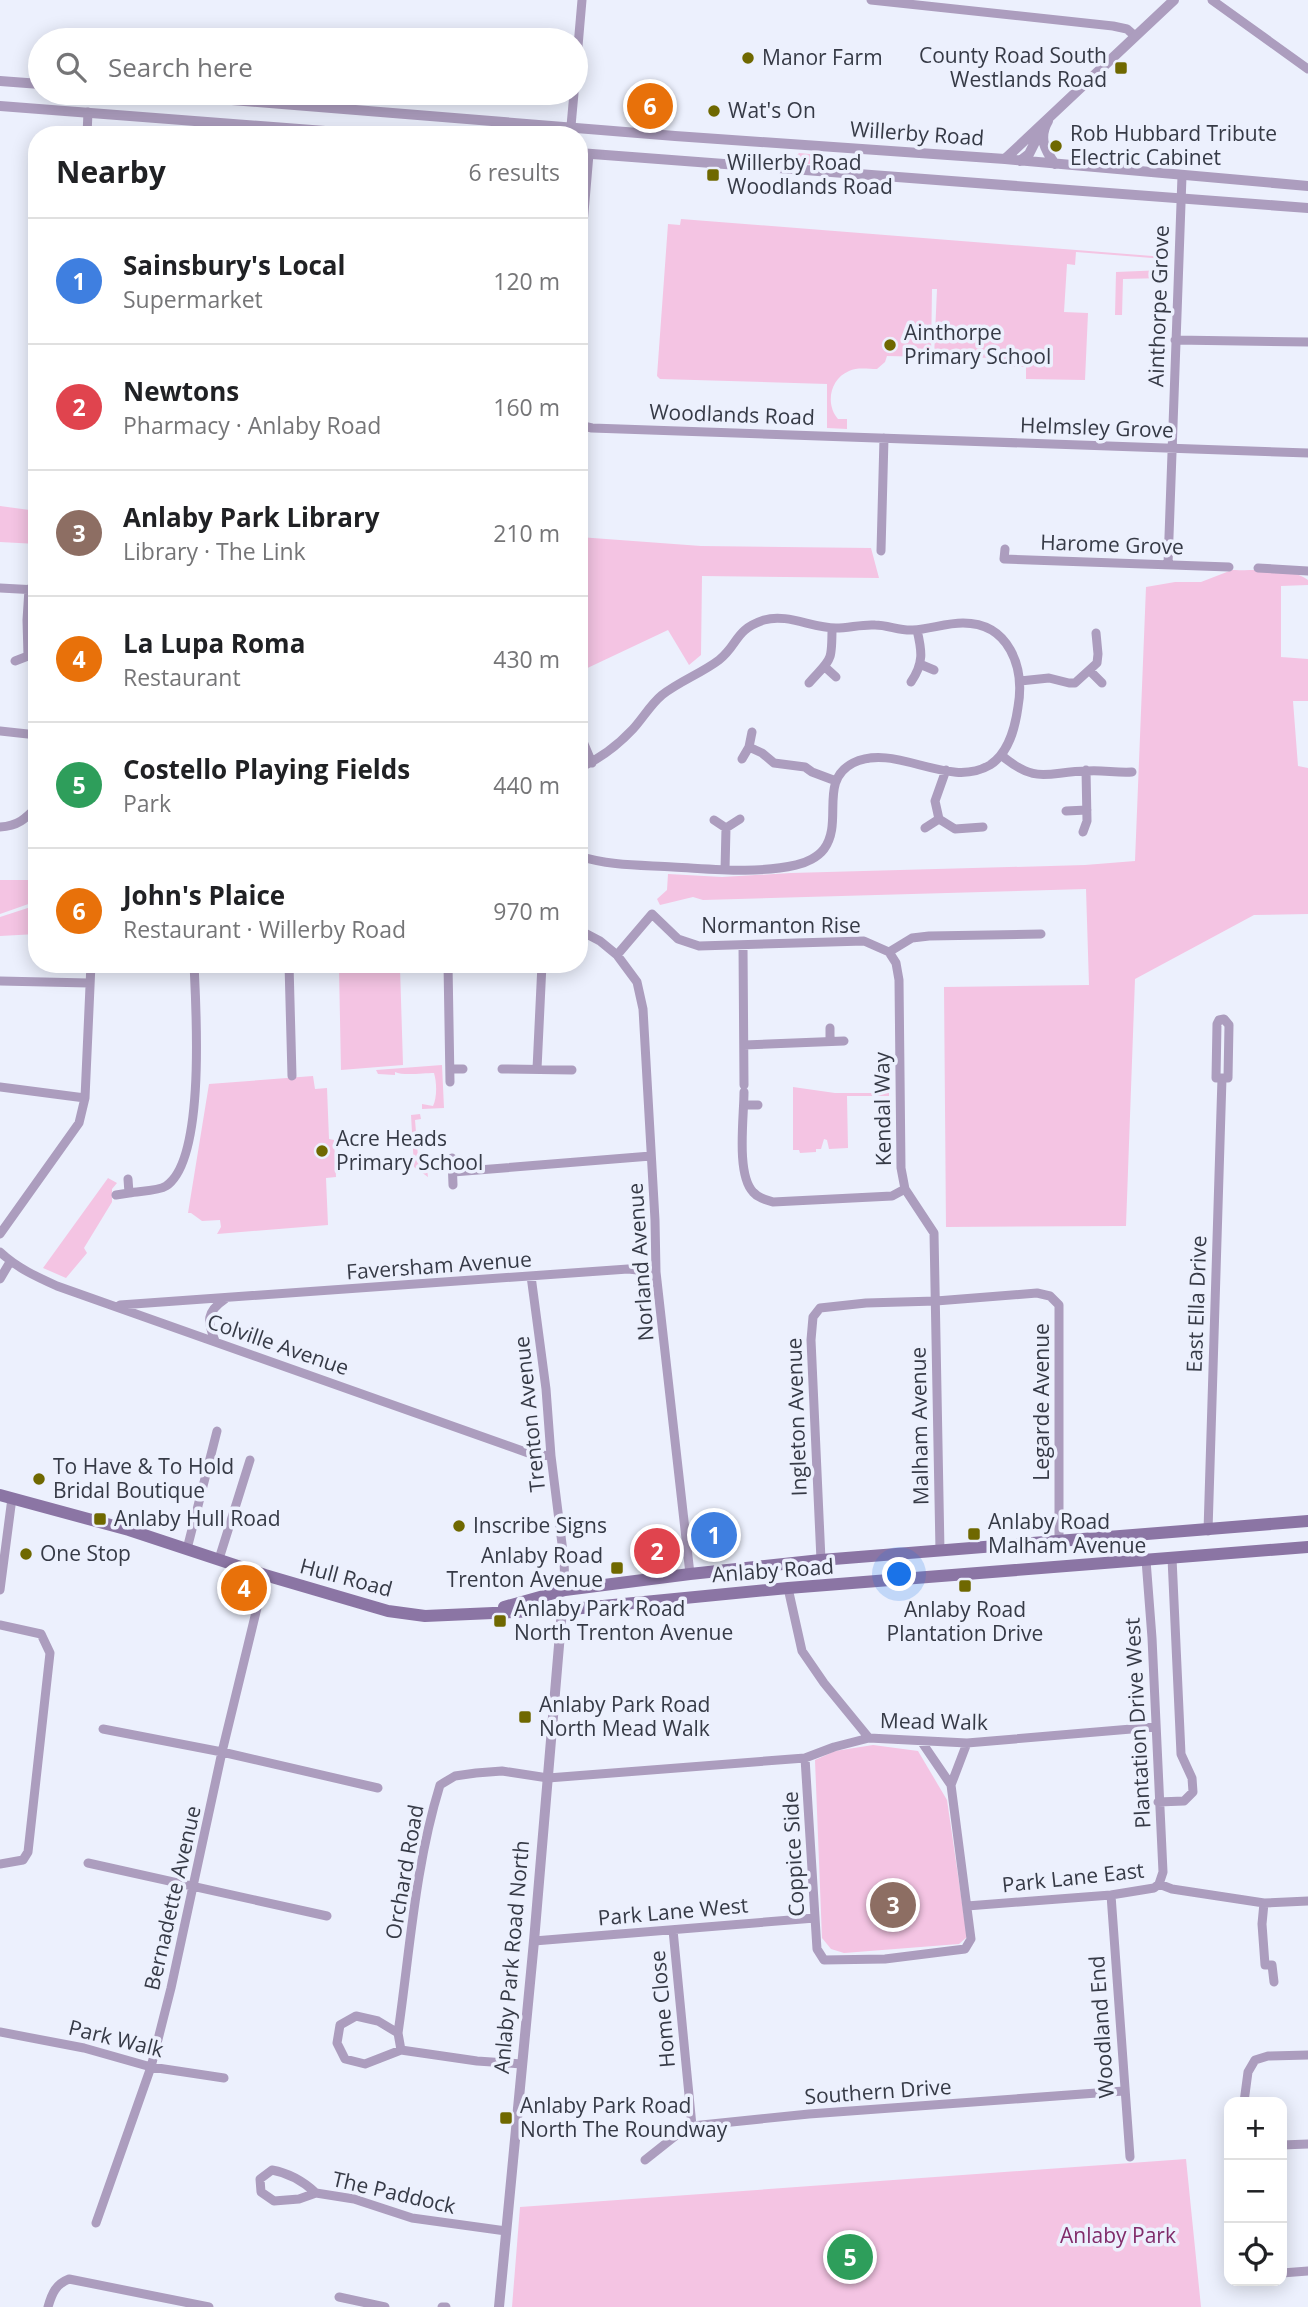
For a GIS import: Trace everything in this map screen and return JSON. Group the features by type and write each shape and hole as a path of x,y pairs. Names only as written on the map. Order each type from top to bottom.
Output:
{"main road":[{"name":"Hull Road","path":"6,1497 387,1611 425,1616 484,1612"},
{"name":"Anlaby Road","path":"484,1612 565,1590 690,1574 821,1560 1308,1521"},
{"name":"Anlaby Road","path":"484,1612 562,1610 788,1588 1308,1547"}],"street":[{"path":"580,28 582,0"},
{"path":"871,0 1113,26 1127,29 1135,36"},
{"path":"1006,159 1174,0"},
{"path":"1212,0 1308,69"},
{"path":"0,81 28,83"},
{"name":"Willerby Road","path":"301,105 571,126"},
{"path":"571,126 573,105"},
{"path":"0,106 88,112 215,126"},
{"path":"87,126 88,112"},
{"path":"1020,161 1029,154 1034,141 1051,116"},
{"path":"1044,127 1044,149 1055,164"},
{"name":"Willerby Road","path":"588,128 1006,159 1308,186"},
{"name":"Willerby Road","path":"588,153 1308,208"},
{"name":"Ainthorpe Grove","path":"1168,564 1182,176"},
{"path":"1175,340 1308,342"},
{"name":"Woodlands Road","path":"588,427 884,438"},
{"path":"881,551 884,438"},
{"name":"Helmsley Grove","path":"884,438 1308,453"},
{"name":"Harome Grove","path":"1005,549 1004,559 1229,566"},
{"path":"1258,568 1308,570"},
{"path":"0,588 28,589"},
{"path":"588,765 618,744 659,698 718,660 748,627 767,619 785,618 832,628 879,625 902,630 965,623 982,625 998,633 1011,649 1018,665 1020,681 1017,713 1010,740 1001,755 991,764 965,773 884,758 867,759 853,764 843,771 836,781 832,800 832,834 824,849 813,859 797,865 725,870 621,864 588,859"},
{"path":"809,683 825,667 832,652 832,628"},
{"path":"911,682 922,665 923,656 917,630"},
{"path":"1020,681 1049,678 1075,683 1097,663 1096,633"},
{"path":"15,661 28,659"},
{"path":"922,665 934,670"},
{"path":"825,667 836,677"},
{"path":"1090,671 1102,682"},
{"path":"0,731 28,734"},
{"path":"742,759 749,747 752,732"},
{"path":"749,747 774,763 805,767 836,781"},
{"path":"588,753 592,763"},
{"path":"1001,755 1025,772 1040,776 1086,771 1132,772"},
{"path":"946,770 935,801 939,819 955,829 983,827"},
{"path":"1083,832 1087,821 1086,771"},
{"path":"1066,811 1087,810"},
{"path":"0,827 13,826 28,816"},
{"path":"726,828 740,818"},
{"path":"925,828 939,819"},
{"path":"714,820 726,828"},
{"path":"725,870 726,828"},
{"name":"Normanton Rise","path":"617,955 652,914 678,939 699,946 864,941 889,953 912,938 1041,934"},
{"name":"Norland Avenue","path":"588,935 617,955 637,982 643,1009 656,1272 690,1574"},
{"path":"743,945 745,1178 752,1191 773,1202 892,1196 905,1189"},
{"name":"Kendal Way","path":"889,953 896,963 900,980 901,1168 905,1189 934,1233 936,1300"},
{"path":"0,1234 79,1124 85,1098 90,973"},
{"path":"116,1195 165,1186 179,1172 187,1147 197,1084 194,973"},
{"path":"289,973 292,1076"},
{"path":"448,973 450,1082"},
{"path":"537,1069 542,973"},
{"path":"0,981 89,983"},
{"name":"East Ella Drive","path":"1224,1019 1229,1025 1228,1078 1222,1078 1216,1078 1217,1024 1224,1019"},
{"path":"830,1028 830,1041"},
{"path":"744,1045 844,1041"},
{"path":"292,1062 305,1062"},
{"path":"450,1069 463,1069"},
{"path":"502,1069 572,1070"},
{"name":"East Ella Drive","path":"1208,1531 1222,1078"},
{"path":"0,1087 85,1098"},
{"path":"744,1105 758,1105"},
{"path":"453,1172 652,1156"},
{"path":"452,1158 453,1185"},
{"path":"128,1179 129,1193"},
{"name":"Colville Avenue","path":"0,1252 10,1262 36,1277 114,1306 531,1454 551,1456"},
{"path":"0,1279 10,1262"},
{"name":"Faversham Avenue","path":"114,1306 628,1269 656,1272"},
{"name":"Trenton Avenue","path":"531,1276 563,1545 565,1590"},
{"name":"Legarde Avenue","path":"936,1300 1037,1293 1050,1296 1059,1305 1059,1543"},
{"path":"215,1341 209,1317 213,1307 225,1299"},
{"name":"Malham Avenue","path":"936,1300 940,1551"},
{"name":"Ingleton Avenue","path":"821,1560 812,1396 813,1318 820,1308 839,1305 936,1300"},
{"path":"187,1549 217,1431"},
{"path":"219,1559 250,1460"},
{"path":"0,1590 6,1497"},
{"path":"1158,1802 1184,1801 1193,1793 1192,1778 1181,1754 1172,1558"},
{"name":"Plantation Drive West","path":"1146,1559 1163,1872 1159,1884"},
{"name":"Bernadette Avenue","path":"96,2224 151,2067 265,1575"},
{"path":"788,1588 802,1651 869,1738"},
{"name":"Anlaby Park Road North","path":"499,2307 562,1610"},
{"path":"0,1625 41,1634 50,1653 28,1852 23,1860 0,1864"},
{"name":"Mead Walk","path":"548,1778 805,1758 869,1738 967,1743 1155,1727"},
{"path":"103,1729 222,1752 378,1788"},
{"path":"921,1741 951,1785 967,1906"},
{"path":"951,1785 967,1743"},
{"name":"Coppice Side","path":"805,1758 817,1949 824,1960 885,1959 965,1949 971,1940 967,1906"},
{"name":"Orchard Road","path":"398,2034 419,1877 430,1819 440,1785 455,1776 502,1771 548,1778"},
{"path":"88,1863 327,1916"},
{"name":"Park Lane East","path":"967,1906 1111,1895 1154,1888 1159,1884 1172,1889 1264,1903 1308,1901"},
{"name":"Woodland End","path":"1111,1895 1130,2157"},
{"path":"1264,1903 1262,1924 1265,1965 1272,1965 1274,1983"},
{"name":"Park Lane West","path":"534,1941 815,1918"},
{"name":"Home Close","path":"673,1930 692,2126"},
{"path":"401,2050 398,2034 378,2021 356,2016 340,2025 337,2043 345,2059 365,2064 401,2050 477,2061 522,2064"},
{"name":"Park Walk","path":"0,2032 83,2048 151,2067 224,2078"},
{"path":"1245,2097 1248,2072 1255,2060 1268,2056 1308,2055"},
{"name":"Southern Drive","path":"645,2160 692,2126 809,2114 1124,2091"},
{"path":"1287,2145 1308,2144"},
{"name":"The Paddock","path":"316,2193 306,2183 285,2173 272,2170 260,2179 261,2192 274,2201 299,2199 316,2193 354,2199 412,2218 506,2231"},
{"path":"1287,2273 1308,2271"},
{"path":"48,2307 51,2295 60,2282 69,2278 209,2307"},
{"path":"339,2297 385,2307"}],"green space":[{"path":"799,153 820,155 819,164 798,164 795,157"},
{"name":"Ainthorpe Primary School","path":"681,219 1165,259 1076,252 1075,265 1067,264 1064,312 1088,313 1085,380 1026,379 1026,367 1002,367 1000,358 934,357 937,289 932,289 931,357 887,356 877,369 855,369 843,375 834,386 831,399 838,419 847,419 847,429 827,428 827,384 660,379 657,376 668,224 680,225"},
{"path":"1164,270 1164,278 1123,279 1122,315 1115,315 1116,272"},
{"path":"0,506 28,510 28,544 0,542"},
{"path":"588,538 701,546 871,548 879,578 702,576 701,655 689,665 668,630 588,668"},
{"path":"1232,570 1281,571 1308,580 1308,585 1281,586 1281,657 1308,659 1308,701 1293,701 1298,766 1308,768 1308,914 1254,915 1135,979 1126,1226 946,1227 944,987 1089,985 1086,889 703,900 693,897 660,905 657,899 667,890 668,874 722,877 1135,861 1146,587 1175,582 1201,582"},
{"path":"0,880 28,880 28,904 0,914"},
{"path":"28,908 28,934 0,936 0,917"},
{"path":"339,973 400,973 403,1065 341,1070"},
{"path":"442,1065 444,1108 422,1109 422,1104 433,1106 434,1103 434,1073 395,1072 395,1075 378,1074 376,1070"},
{"path":"313,1076 315,1089 327,1088 329,1139 334,1140 336,1177 326,1178 328,1225 217,1234 221,1227 220,1220 202,1221 188,1213 209,1084"},
{"path":"793,1087 835,1093 889,1093 889,1096 847,1096 848,1148 829,1149 827,1140 824,1139 821,1149 816,1149 816,1152 800,1153 799,1150 793,1150"},
{"path":"420,1114 421,1119 415,1120 419,1169 427,1169 428,1177 414,1167 411,1115"},
{"path":"108,1178 117,1183 112,1189 112,1202 84,1248 87,1253 66,1278 43,1268"},
{"path":"873,1745 918,1751 947,1800 967,1937 959,1944 844,1953 831,1949 822,1938 815,1760 835,1751"},
{"name":"Anlaby Park","path":"1186,2159 1201,2307 512,2307 520,2207"}],"place":[{"name":"Manor Farm","path":"748,58"},
{"name":"County Road South Westlands Road","path":"1121,68"},
{"name":"John's Plaice","path":"650,106"},
{"name":"Wat's On","path":"714,111"},
{"name":"Rob Hubbard Tribute Electric Cabinet","path":"1056,146"},
{"name":"Willerby Road Woodlands Road","path":"713,175"},
{"name":"Ainthorpe Primary School","path":"890,345"},
{"name":"Acre Heads Primary School","path":"322,1151"},
{"name":"To Have & To Hold Bridal Boutique","path":"39,1479"},
{"name":"Anlaby Hull Road","path":"100,1519"},
{"name":"Inscribe Signs","path":"459,1526"},
{"name":"Anlaby Road Malham Avenue","path":"974,1534"},
{"name":"Sainsbury's Local","path":"714,1535"},
{"name":"Newtons","path":"657,1551"},
{"name":"One Stop","path":"26,1554"},
{"name":"Anlaby Road Trenton Avenue","path":"617,1568"},
{"name":"Anlaby Road Plantation Drive","path":"965,1586"},
{"name":"La Lupa Roma","path":"244,1588"},
{"name":"Anlaby Park Road North Trenton Avenue","path":"500,1621"},
{"name":"Anlaby Park Road North Mead Walk","path":"525,1717"},
{"name":"Anlaby Park Library","path":"893,1905"},
{"name":"Anlaby Park Road North The Roundway","path":"506,2118"},
{"name":"Costello Playing Fields","path":"850,2257"}]}
